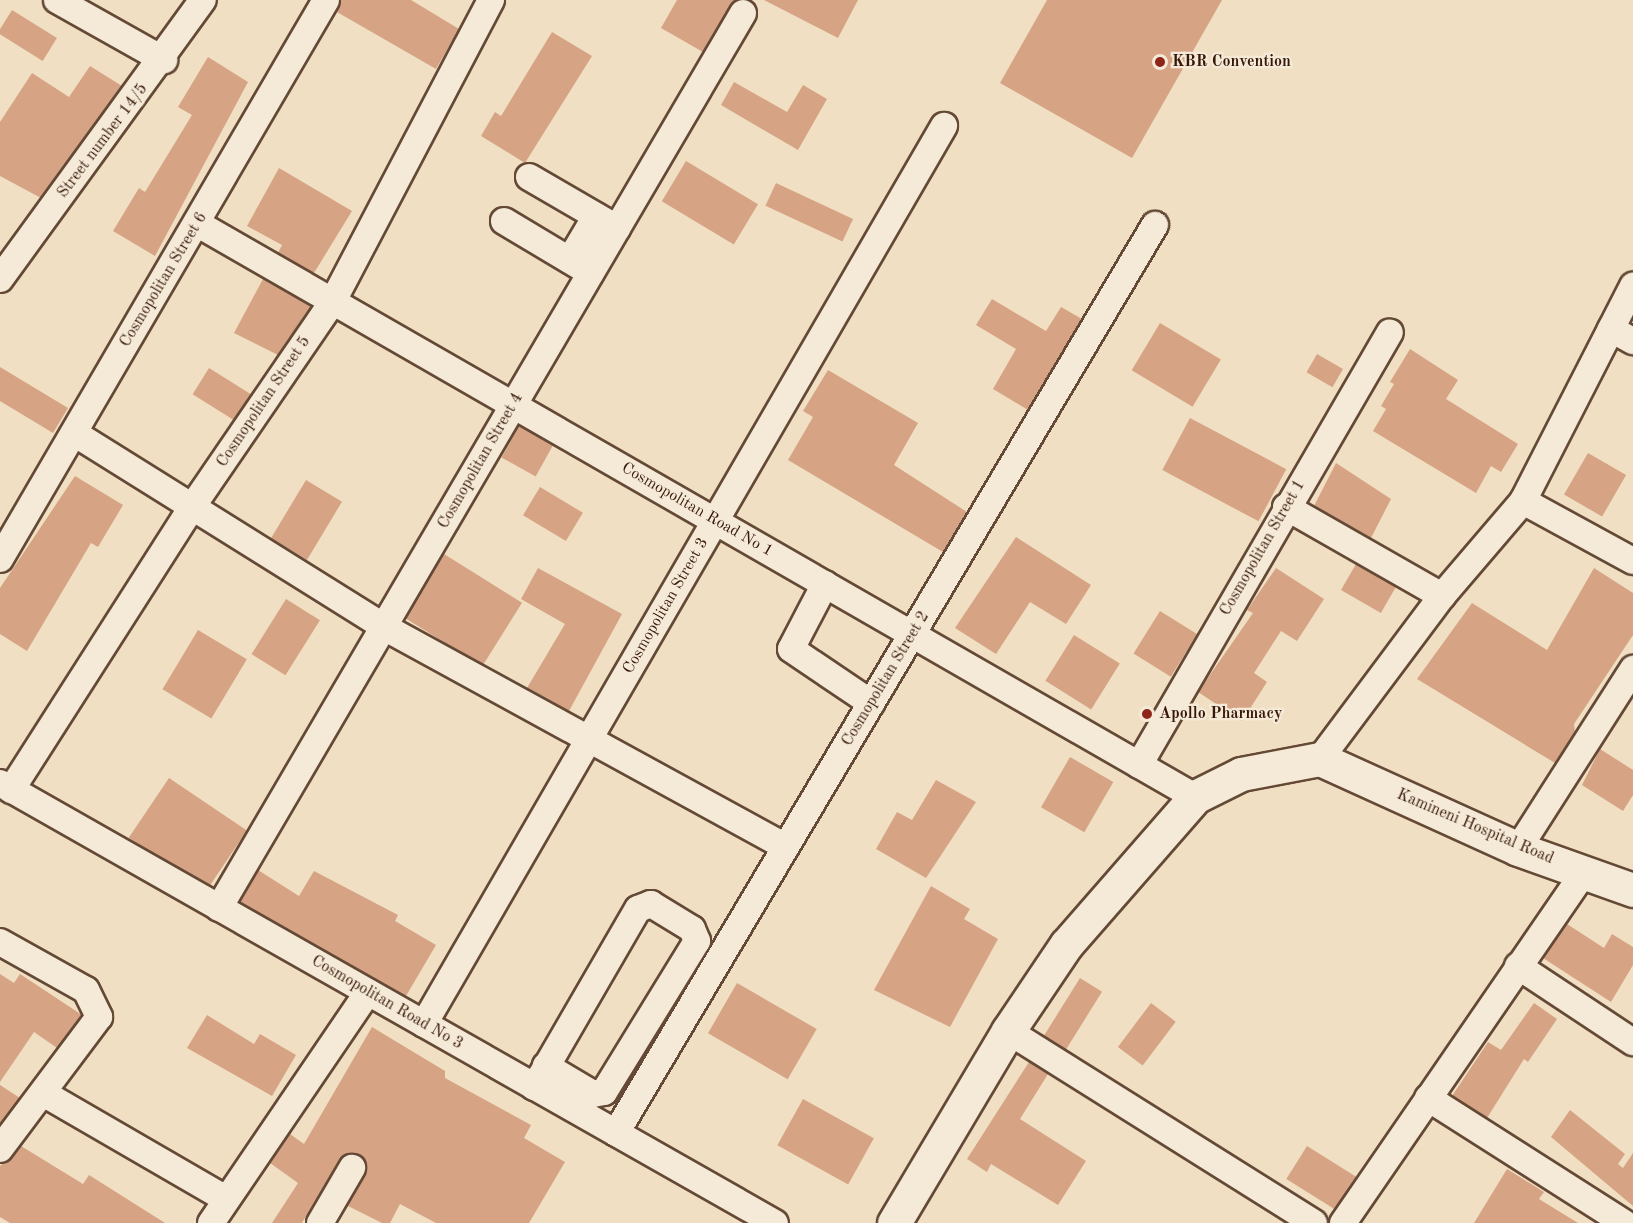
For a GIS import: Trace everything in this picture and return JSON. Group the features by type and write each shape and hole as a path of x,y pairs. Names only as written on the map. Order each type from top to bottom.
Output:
{"street":[{"path":"57,0 164,60"},
{"name":"Street number 14/5","path":"0,279 164,60 203,0"},
{"name":"Cosmopolitan Street 6","path":"0,559 198,224 326,0"},
{"name":"Cosmopolitan Street 5","path":"6,787 192,507 333,302 491,0"},
{"name":"Cosmopolitan Street 4","path":"219,908 514,405 580,267 743,13"},
{"name":"Cosmopolitan Street 3","path":"424,1024 944,126"},
{"path":"529,177 607,222"},
{"path":"504,221 580,267"},
{"name":"Cosmopolitan Road No 1","path":"198,224 1195,797"},
{"name":"Cosmopolitan Street 2","path":"616,1133 1155,225"},
{"path":"894,1223 1008,1030 1119,878 1195,797 1241,774 1320,759 1442,596 1523,501 1622,335 1633,286"},
{"name":"Cosmopolitan Street 1","path":"1139,765 1286,507 1390,332"},
{"path":"74,433 384,627 786,847"},
{"path":"1523,501 1633,561"},
{"path":"1286,507 1442,596"},
{"path":"825,584 791,649 871,703"},
{"path":"1518,849 1633,669"},
{"name":"Kamineni Hospital Road","path":"1320,759 1518,849 1633,890"},
{"name":"Cosmopolitan Road No 3","path":"6,787 424,1024 540,1076 616,1133 775,1223"},
{"path":"1343,1223 1585,871"},
{"path":"651,904 692,929 696,941 604,1092 593,1094 540,1076 638,909 651,904"},
{"path":"0,942 86,990 99,1017 0,1149"},
{"path":"1518,966 1633,1042"},
{"path":"211,1223 224,1198 368,992"},
{"path":"1008,1030 1314,1223"},
{"path":"43,1093 224,1198"},
{"path":"1428,1098 1624,1223"},
{"path":"320,1223 352,1168"}],"building":[{"path":"341,0 411,0 459,29 436,69 337,12"},
{"path":"677,0 736,0 703,52 661,28"},
{"path":"764,0 858,0 838,38"},
{"path":"1047,0 1222,0 1132,158 1000,83"},
{"path":"12,10 57,38 43,61 0,34 0,29"},
{"path":"552,32 592,56 525,163 481,136 495,112 501,116"},
{"path":"208,57 248,82 155,256 113,231 139,188 145,192 192,115 178,107"},
{"path":"90,66 122,86 41,198 0,176 0,122 32,73 69,97"},
{"path":"734,82 787,112 803,85 827,99 798,150 721,105"},
{"path":"686,161 758,204 734,245 662,201"},
{"path":"279,168 352,211 314,273 278,253 282,245 247,226"},
{"path":"776,183 853,219 842,242 765,206"},
{"path":"263,279 311,306 278,355 234,333"},
{"path":"992,299 1046,331 1061,307 1082,319 1028,410 993,389 1016,349 976,325"},
{"path":"1160,323 1221,360 1193,407 1132,370"},
{"path":"1410,349 1458,380 1446,399 1518,444 1501,472 1491,466 1476,493 1373,431 1386,409 1381,406 1394,384 1390,382"},
{"path":"1317,354 1343,369 1332,387 1306,372"},
{"path":"0,367 68,408 53,433 0,401"},
{"path":"209,368 251,394 234,420 193,394"},
{"path":"828,370 918,423 894,465 967,512 943,552 788,460 813,417 803,411"},
{"path":"1190,418 1286,469 1259,521 1162,470"},
{"path":"519,426 553,445 536,476 502,457"},
{"path":"1588,453 1626,475 1602,517 1564,495"},
{"path":"1336,463 1391,499 1371,538 1314,506"},
{"path":"75,476 123,505 98,547 91,543 27,651 0,634 0,588"},
{"path":"306,480 342,502 307,560 271,538"},
{"path":"540,487 583,513 566,541 523,515"},
{"path":"1016,537 1091,585 1066,624 1030,602 996,654 955,628"},
{"path":"444,554 522,603 482,666 404,618"},
{"path":"1356,564 1396,587 1381,613 1341,590"},
{"path":"538,568 622,614 569,711 527,688 565,624 521,599"},
{"path":"1276,568 1324,599 1297,641 1281,631 1254,673 1267,682 1242,721 1198,692 1253,613 1247,610"},
{"path":"1594,568 1633,593 1633,635 1574,724 1575,733 1555,763 1417,679 1472,603 1547,650"},
{"path":"286,599 320,620 285,675 252,654"},
{"path":"1160,611 1197,634 1171,677 1134,653"},
{"path":"198,630 247,659 211,719 162,689"},
{"path":"1074,635 1120,664 1091,709 1045,681"},
{"path":"1600,749 1633,770 1633,795 1623,811 1582,785"},
{"path":"1070,757 1113,782 1084,832 1041,807"},
{"path":"169,778 247,831 207,890 129,838"},
{"path":"936,780 976,802 926,878 876,849 897,812 912,820"},
{"path":"258,870 299,896 314,871 398,915 395,921 436,945 406,996 240,902"},
{"path":"931,886 970,909 964,919 998,939 950,1027 874,990"},
{"path":"1567,924 1604,948 1612,934 1633,947 1633,965 1611,1002 1543,958"},
{"path":"0,974 14,983 20,974 82,1015 57,1048 34,1032 0,1082"},
{"path":"1080,978 1102,992 1066,1049 1044,1036"},
{"path":"737,983 817,1029 788,1079 708,1033"},
{"path":"1151,1003 1176,1022 1143,1066 1118,1047"},
{"path":"1534,1003 1557,1019 1528,1062 1524,1059 1487,1118 1452,1096 1488,1042 1501,1050"},
{"path":"207,1015 254,1044 260,1034 296,1055 272,1096 187,1048"},
{"path":"372,1027 445,1071 445,1078 531,1125 524,1138 565,1162 529,1223 436,1223 400,1204 390,1223 382,1223 348,1206 367,1169 353,1153 339,1160 302,1223 272,1223 298,1183 270,1163 290,1134 304,1144"},
{"path":"1029,1062 1048,1074 1020,1119 1086,1161 1058,1205 991,1164 987,1172 967,1159"},
{"path":"0,1085 20,1098 0,1124"},
{"path":"803,1099 874,1138 848,1185 777,1145"},
{"path":"1570,1110 1625,1154 1618,1164 1623,1168 1633,1153 1633,1206 1551,1137"},
{"path":"21,1146 83,1184 89,1175 165,1223 10,1223 0,1217 0,1166"},
{"path":"1307,1146 1356,1177 1336,1210 1286,1179"},
{"path":"1507,1169 1544,1192 1539,1199 1578,1223 1474,1223"}],"place":[{"name":"KBR Convention","path":"1160,62"},
{"name":"Apollo Pharmacy","path":"1147,714"}]}
